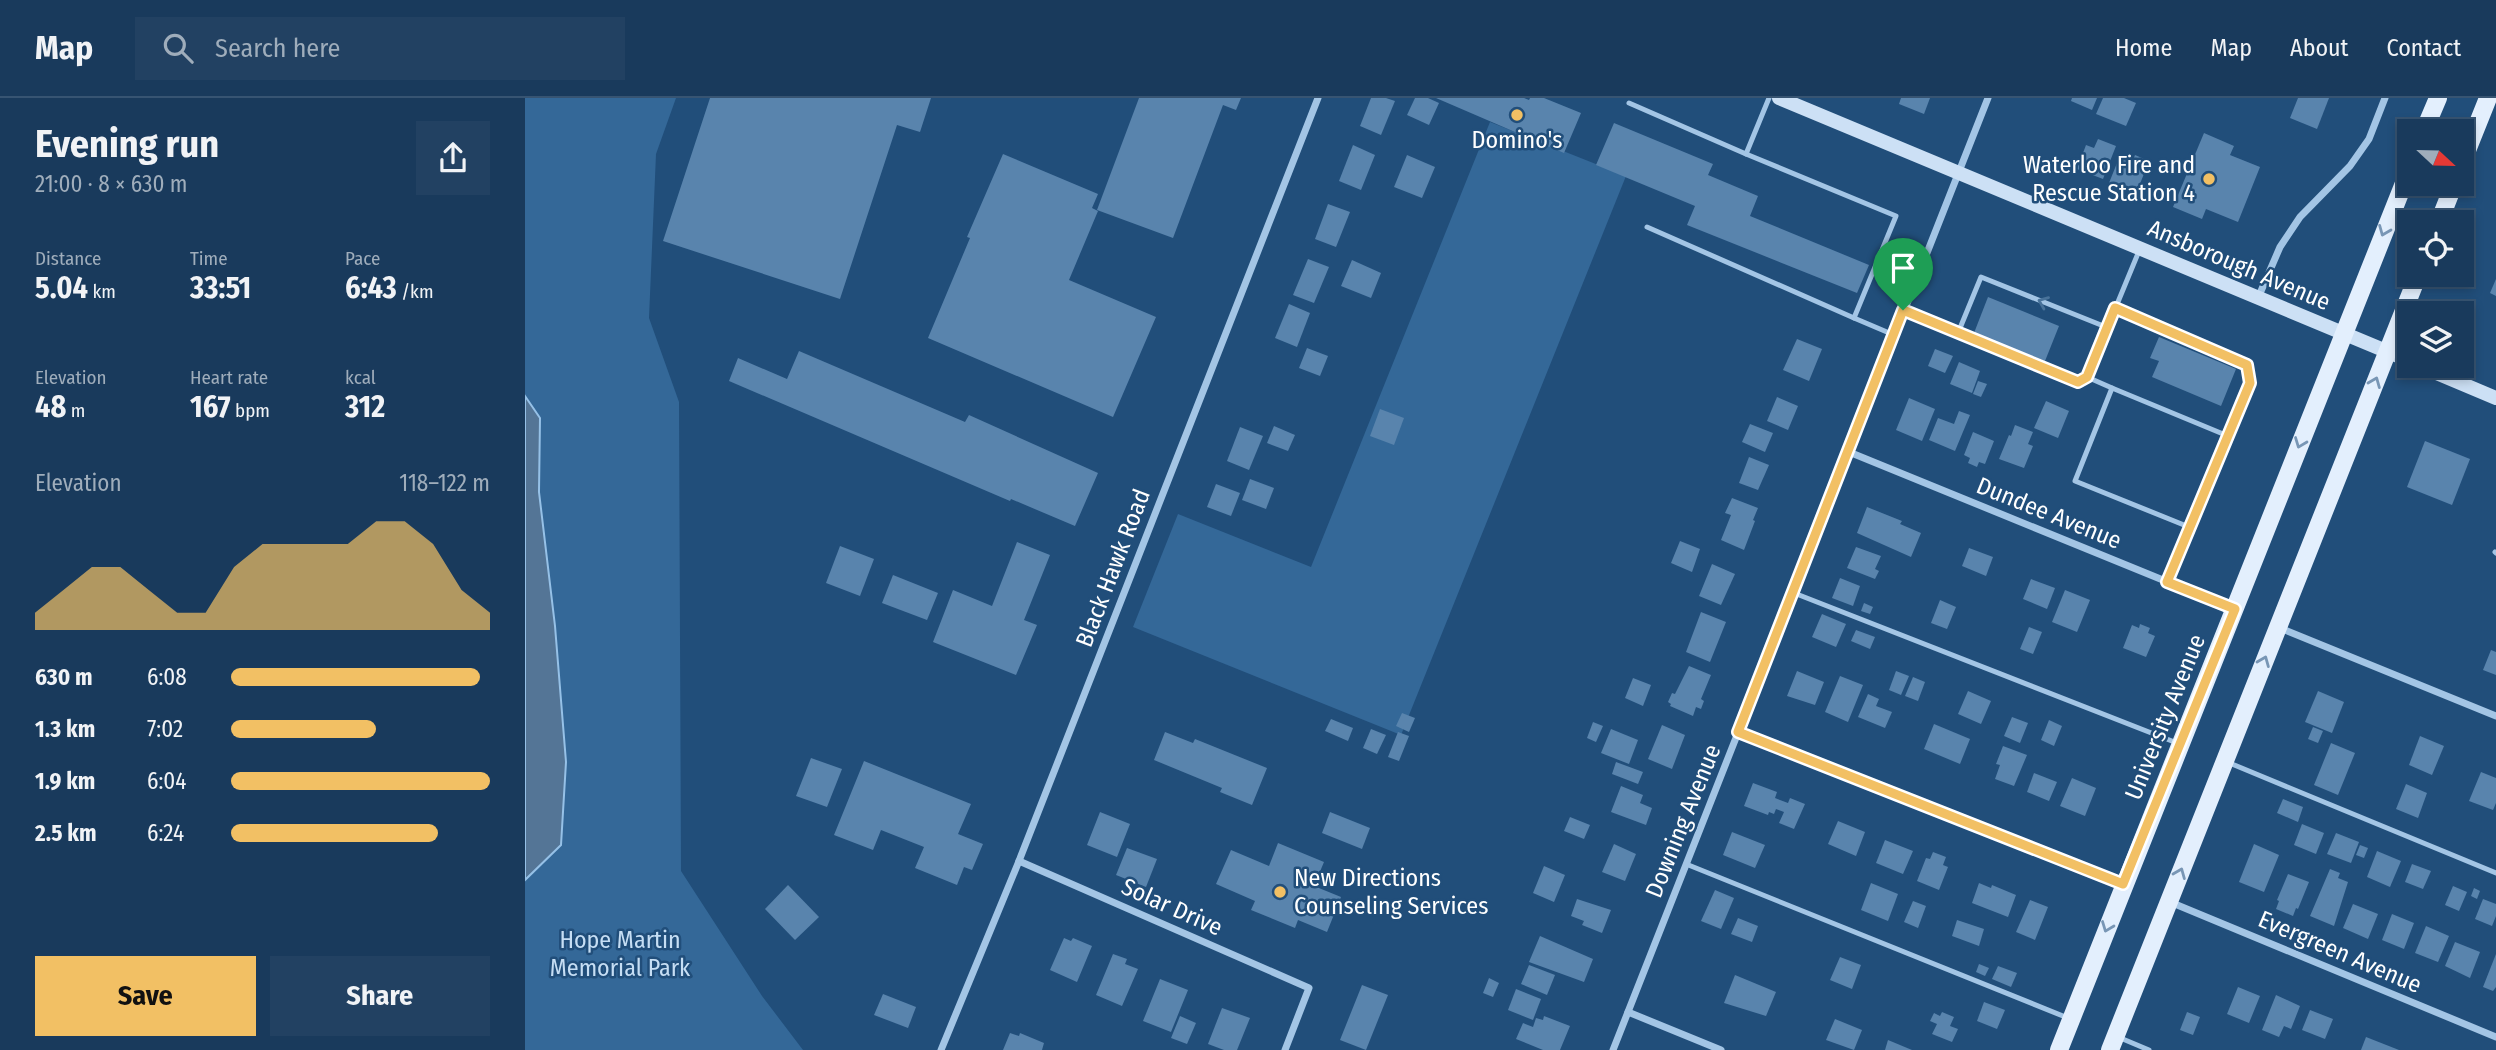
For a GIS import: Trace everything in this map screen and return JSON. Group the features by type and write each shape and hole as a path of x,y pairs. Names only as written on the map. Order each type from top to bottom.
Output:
{"main road":[{"name":"Ansborough Avenue","path":"1779,98 2397,356"},
{"path":"2429,119 2438,98"},
{"path":"2475,130 2488,98"},
{"name":"University Avenue","path":"2059,1050 2399,196"},
{"path":"2112,1043 2413,287"},
{"path":"2448,378 2496,398"}],"street":[{"name":"Black Hawk Road","path":"941,1050 1019,861 1318,98"},
{"name":"Downing Avenue","path":"1613,1050 1988,98"},
{"path":"2258,298 2280,247 2300,217 2350,166 2369,139 2385,98"},
{"name":"Dundee Avenue","path":"1849,452 2235,609"},
{"path":"2278,627 2496,716"},
{"path":"1738,732 2123,884"},
{"name":"Solar Drive","path":"1019,861 1309,988 1285,1050"},
{"name":"Evergreen Avenue","path":"2168,902 2496,1038"},
{"path":"1628,1012 1721,1050"}],"lane":[{"path":"1746,154 1769,98"},
{"path":"1629,103 1896,216 1854,318"},
{"path":"1647,227 1894,335"},
{"path":"1903,310 2078,382 2087,377 2140,248"},
{"path":"1958,333 1981,276 2106,327"},
{"path":"2115,308 2247,365 2250,383 2167,582"},
{"path":"2087,377 2228,436"},
{"path":"2112,388 2075,481 2189,527"},
{"path":"1794,593 2180,744"},
{"path":"2224,761 2496,873"},
{"path":"1686,864 2071,1019"},
{"path":"2112,1043 2149,1050"}],"green space":[{"name":"Hope Martin Memorial Park","path":"525,98 676,98 656,154 649,318 679,402 681,871 762,996 803,1050 525,1050"},
{"path":"1490,122 1626,176 1401,735 1133,627 1178,514 1311,567"}],"shaded area":[{"path":"525,396 540,418 539,492 555,626 566,762 561,845 525,880"}],"building":[{"path":"710,98 931,98 920,132 897,125 840,299 663,241"},
{"path":"1139,98 1241,98 1236,110 1223,105 1173,238 1097,210"},
{"path":"1371,98 1395,101 1381,135 1360,126"},
{"path":"1415,98 1428,98 1439,103 1429,125 1407,115"},
{"path":"1436,98 1544,98 1581,113 1564,153"},
{"path":"1901,98 1930,98 1924,114 1899,104"},
{"path":"2072,98 2097,98 2092,110 2071,101"},
{"path":"2103,98 2124,98 2136,103 2126,126 2096,114"},
{"path":"2298,98 2329,98 2317,129 2290,118"},
{"path":"1614,123 1713,164 1708,175 1758,196 1750,216 1869,265 1857,293 1687,225 1695,206 1596,165"},
{"path":"2204,133 2234,146 2230,155 2260,167 2238,222 2206,209 2202,219 2173,207"},
{"path":"2098,139 2116,146 2103,179 2077,169 2086,145 2094,148"},
{"path":"1353,145 1375,155 1361,190 1339,181"},
{"path":"1003,154 1098,194 1092,208 1098,211 1069,280 1156,317 1113,417 928,338"},
{"path":"1407,155 1435,167 1422,198 1394,187"},
{"path":"2135,155 2149,161 2136,194 2109,183 2119,158 2132,163"},
{"path":"1328,204 1350,212 1336,247 1315,239"},
{"path":"1308,259 1329,267 1314,303 1293,295"},
{"path":"1352,260 1381,273 1371,298 1341,286"},
{"path":"2496,279 2496,296 2490,293"},
{"path":"1988,297 2059,326 2045,361 1974,333"},
{"path":"1289,304 1310,313 1297,347 1275,338"},
{"path":"2159,337 2236,369 2221,406 2152,377 2159,361 2150,358"},
{"path":"1797,339 1822,349 1809,381 1783,370"},
{"path":"1307,348 1328,356 1320,376 1299,368"},
{"path":"1935,349 1953,356 1945,373 1928,366"},
{"path":"799,351 965,422 969,415 1098,473 1075,526 729,381 738,358 787,379"},
{"path":"1959,362 1980,371 1972,393 1950,384"},
{"path":"1978,381 1987,384 1981,397 1973,394"},
{"path":"1777,397 1798,406 1788,430 1767,421"},
{"path":"1909,398 1935,409 1922,441 1896,430"},
{"path":"2046,401 2069,411 2058,438 2034,428"},
{"path":"1380,409 1404,418 1394,445 1370,436"},
{"path":"1959,411 1970,415 1955,451 1929,440 1938,418 1954,424"},
{"path":"1750,424 1773,433 1765,452 1742,442"},
{"path":"2015,425 2033,432 2028,444 2033,446 2024,468 1999,459"},
{"path":"1274,426 1295,435 1288,451 1267,443"},
{"path":"1240,427 1263,436 1249,470 1227,461"},
{"path":"1973,432 1994,441 1985,464 1979,462 1977,467 1968,463 1970,458 1964,455"},
{"path":"2425,441 2470,459 2452,505 2407,487"},
{"path":"1749,457 1769,465 1758,490 1739,483"},
{"path":"1250,479 1274,488 1266,509 1242,500"},
{"path":"1216,484 1240,493 1231,516 1207,507"},
{"path":"1732,498 1758,508 1744,550 1721,540 1731,515 1725,513"},
{"path":"1867,507 1902,521 1900,524 1921,533 1911,557 1857,533"},
{"path":"1680,541 1700,549 1692,572 1671,563"},
{"path":"1017,542 1050,555 1024,620 1037,625 1016,675 933,642 953,590 992,606"},
{"path":"840,546 874,559 860,596 826,583"},
{"path":"1856,547 1881,556 1875,569 1879,571 1875,579 1847,568"},
{"path":"1969,548 1993,557 1986,576 1962,566"},
{"path":"1712,564 1735,574 1721,605 1699,596"},
{"path":"893,575 938,593 927,620 882,603"},
{"path":"1840,578 1860,586 1853,606 1832,598"},
{"path":"2031,579 2055,588 2047,609 2023,599"},
{"path":"2065,590 2090,600 2077,632 2052,622"},
{"path":"1940,600 1956,607 1947,629 1931,623"},
{"path":"1864,603 1873,607 1870,614 1861,611"},
{"path":"1701,612 1726,622 1710,662 1686,652"},
{"path":"1822,614 1846,624 1836,647 1812,637"},
{"path":"2140,624 2150,628 2148,633 2155,636 2146,657 2123,648 2132,625 2139,628"},
{"path":"2029,627 2042,632 2033,654 2020,649"},
{"path":"1856,630 1875,637 1870,649 1851,641"},
{"path":"2491,650 2496,652 2496,675 2483,670"},
{"path":"1689,666 1711,675 1701,699 1704,701 1701,709 1696,707 1693,716 1670,706 1668,702"},
{"path":"1797,671 1824,682 1815,705 1787,696"},
{"path":"1896,671 1909,676 1901,695 1889,690"},
{"path":"1840,676 1863,685 1848,722 1825,712"},
{"path":"1913,677 1925,682 1918,701 1905,696"},
{"path":"1633,678 1651,685 1643,706 1625,698"},
{"path":"1968,691 1991,701 1981,724 1958,714"},
{"path":"2318,691 2344,702 2332,733 2305,722"},
{"path":"1868,694 1879,699 1876,706 1892,712 1885,728 1858,717"},
{"path":"1402,713 1415,718 1409,732 1396,726"},
{"path":"2012,717 2028,723 2020,743 2004,736"},
{"path":"1331,719 1353,728 1348,741 1325,731"},
{"path":"2049,720 2062,726 2054,746 2041,740"},
{"path":"1593,722 1603,726 1596,742 1587,738"},
{"path":"1934,724 1970,739 1960,764 1924,749"},
{"path":"1662,725 1685,735 1672,769 1648,759"},
{"path":"2313,727 2323,731 2318,743 2308,739"},
{"path":"1371,729 1386,735 1377,754 1363,748"},
{"path":"1611,729 1638,740 1629,764 1601,753"},
{"path":"1165,732 1193,743 1195,739 1267,768 1252,805 1220,792 1222,788 1154,760"},
{"path":"1398,732 1409,736 1399,761 1388,757"},
{"path":"2420,736 2444,746 2432,775 2409,765"},
{"path":"2331,743 2355,753 2338,795 2314,785"},
{"path":"2003,746 2027,755 2014,786 1995,779 2000,765 1996,764"},
{"path":"811,758 842,769 827,807 796,796"},
{"path":"864,761 971,804 958,834 983,844 972,870 964,867 957,885 915,868 924,847 881,830 873,850 834,835"},
{"path":"1616,762 1643,772 1638,784 1612,774"},
{"path":"2481,772 2496,778 2496,803 2493,810 2469,801"},
{"path":"2034,773 2057,782 2049,801 2027,792"},
{"path":"2072,778 2096,788 2085,816 2060,806"},
{"path":"1753,783 1777,792 1775,798 1788,803 1790,798 1805,804 1794,829 1779,823 1784,812 1776,809 1774,814 1769,812 1768,815 1744,806"},
{"path":"2406,784 2427,793 2418,818 2396,809"},
{"path":"1621,786 1643,795 1640,803 1652,808 1646,825 1611,812"},
{"path":"2283,799 2303,807 2298,822 2277,813"},
{"path":"1100,812 1130,824 1117,857 1087,845"},
{"path":"1330,812 1370,828 1362,849 1322,833"},
{"path":"1570,817 1590,825 1584,839 1564,831"},
{"path":"1838,821 1865,832 1856,856 1828,844"},
{"path":"2302,824 2324,833 2316,854 2294,845"},
{"path":"1732,832 1765,845 1755,868 1723,855"},
{"path":"2336,833 2359,842 2351,863 2327,854"},
{"path":"1885,840 1913,851 1903,874 1876,863"},
{"name":"New Directions Counseling Services","path":"1278,843 1324,862 1314,886 1341,897 1327,932 1298,920 1295,928 1251,910 1255,901 1216,884 1231,850 1269,866"},
{"path":"1614,844 1636,854 1625,881 1602,872"},
{"path":"2254,844 2279,855 2264,892 2239,882"},
{"path":"2360,845 2368,848 2364,858 2356,855"},
{"path":"1127,848 1157,859 1146,887 1116,875"},
{"path":"2377,851 2401,861 2390,887 2367,877"},
{"path":"1933,852 1946,857 1943,865 1948,867 1939,890 1917,881 1926,858 1930,859"},
{"path":"2412,864 2431,871 2423,889 2405,882"},
{"path":"1544,866 1565,875 1554,902 1533,893"},
{"path":"2330,869 2340,873 2338,878 2348,882 2334,926 2310,916"},
{"path":"2288,874 2309,882 2293,916 2276,909"},
{"path":"1871,883 1898,894 1888,921 1861,910"},
{"path":"1979,883 1991,888 1992,885 2016,895 2008,917 1972,903"},
{"path":"788,885 819,917 795,940 765,909"},
{"path":"2453,886 2467,892 2459,911 2445,905"},
{"path":"2474,888 2480,891 2477,899 2471,896"},
{"path":"1715,890 1734,898 1721,929 1701,921"},
{"path":"1577,899 1611,910 1602,933 1582,925 1584,921 1571,916"},
{"path":"2483,899 2496,904 2496,916 2492,926 2475,919"},
{"path":"2030,900 2048,907 2035,940 2016,932"},
{"path":"1913,901 1926,906 1918,928 1904,922"},
{"path":"2353,904 2378,914 2368,939 2343,928"},
{"path":"2392,914 2414,923 2404,949 2382,940"},
{"path":"1738,918 1758,926 1752,942 1731,934"},
{"path":"1957,920 1984,929 1979,946 1952,936"},
{"path":"2426,926 2449,936 2438,962 2415,953"},
{"path":"1540,936 1593,959 1584,982 1529,962"},
{"path":"1064,938 1071,941 1073,938 1092,946 1077,982 1050,970"},
{"path":"2455,942 2480,952 2470,978 2445,966"},
{"path":"1113,954 1127,959 1125,964 1138,969 1122,1006 1096,995"},
{"path":"2496,954 2496,987 2493,991 2483,987"},
{"path":"1840,957 1861,965 1852,989 1830,980"},
{"path":"1979,964 1989,968 1985,976 1976,972"},
{"path":"1529,965 1555,975 1547,995 1521,984"},
{"path":"1998,966 2017,973 2011,987 1992,979"},
{"path":"1735,975 1776,992 1766,1016 1724,1003"},
{"path":"1489,978 1499,983 1493,997 1483,993"},
{"path":"1160,979 1188,990 1171,1032 1143,1021"},
{"path":"1362,985 1388,995 1366,1050 1340,1040"},
{"path":"2238,987 2260,996 2249,1023 2227,1014"},
{"path":"1516,989 1541,999 1533,1020 1508,1010"},
{"path":"883,994 916,1007 908,1028 874,1015"},
{"path":"2276,995 2300,1006 2291,1029 2284,1026 2279,1037 2262,1030"},
{"path":"1984,1002 2005,1010 1997,1029 1977,1021"},
{"path":"1222,1008 1250,1018 1237,1050 1224,1050 1208,1044"},
{"path":"2310,1010 2333,1019 2325,1039 2302,1030"},
{"path":"1942,1012 1954,1017 1950,1026 1958,1029 1952,1042 1932,1034 1937,1024 1930,1021 1934,1013 1940,1016"},
{"path":"2187,1012 2200,1017 2193,1035 2180,1030"},
{"path":"1180,1016 1196,1023 1187,1044 1171,1038"},
{"path":"1544,1016 1570,1026 1560,1050 1543,1050 1516,1039 1523,1023 1533,1027 1536,1018 1543,1020"},
{"path":"1835,1019 1862,1030 1854,1050 1826,1040"},
{"path":"1010,1033 1019,1036 1020,1033 1044,1043 1042,1050 1003,1050"},
{"path":"2366,1037 2399,1050 2361,1050"},
{"path":"1888,1040 1912,1050 1885,1050"}],"place":[{"name":"Domino's","path":"1517,115"},
{"name":"Waterloo Fire and Rescue Station 4","path":"2209,179"},
{"name":"New Directions Counseling Services","path":"1280,892"}],"route":[{"path":"2115,308 2247,365 2250,383 2167,582 2235,609 2123,884 1738,732 1903,310 2078,382 2087,377 2115,308"}]}
